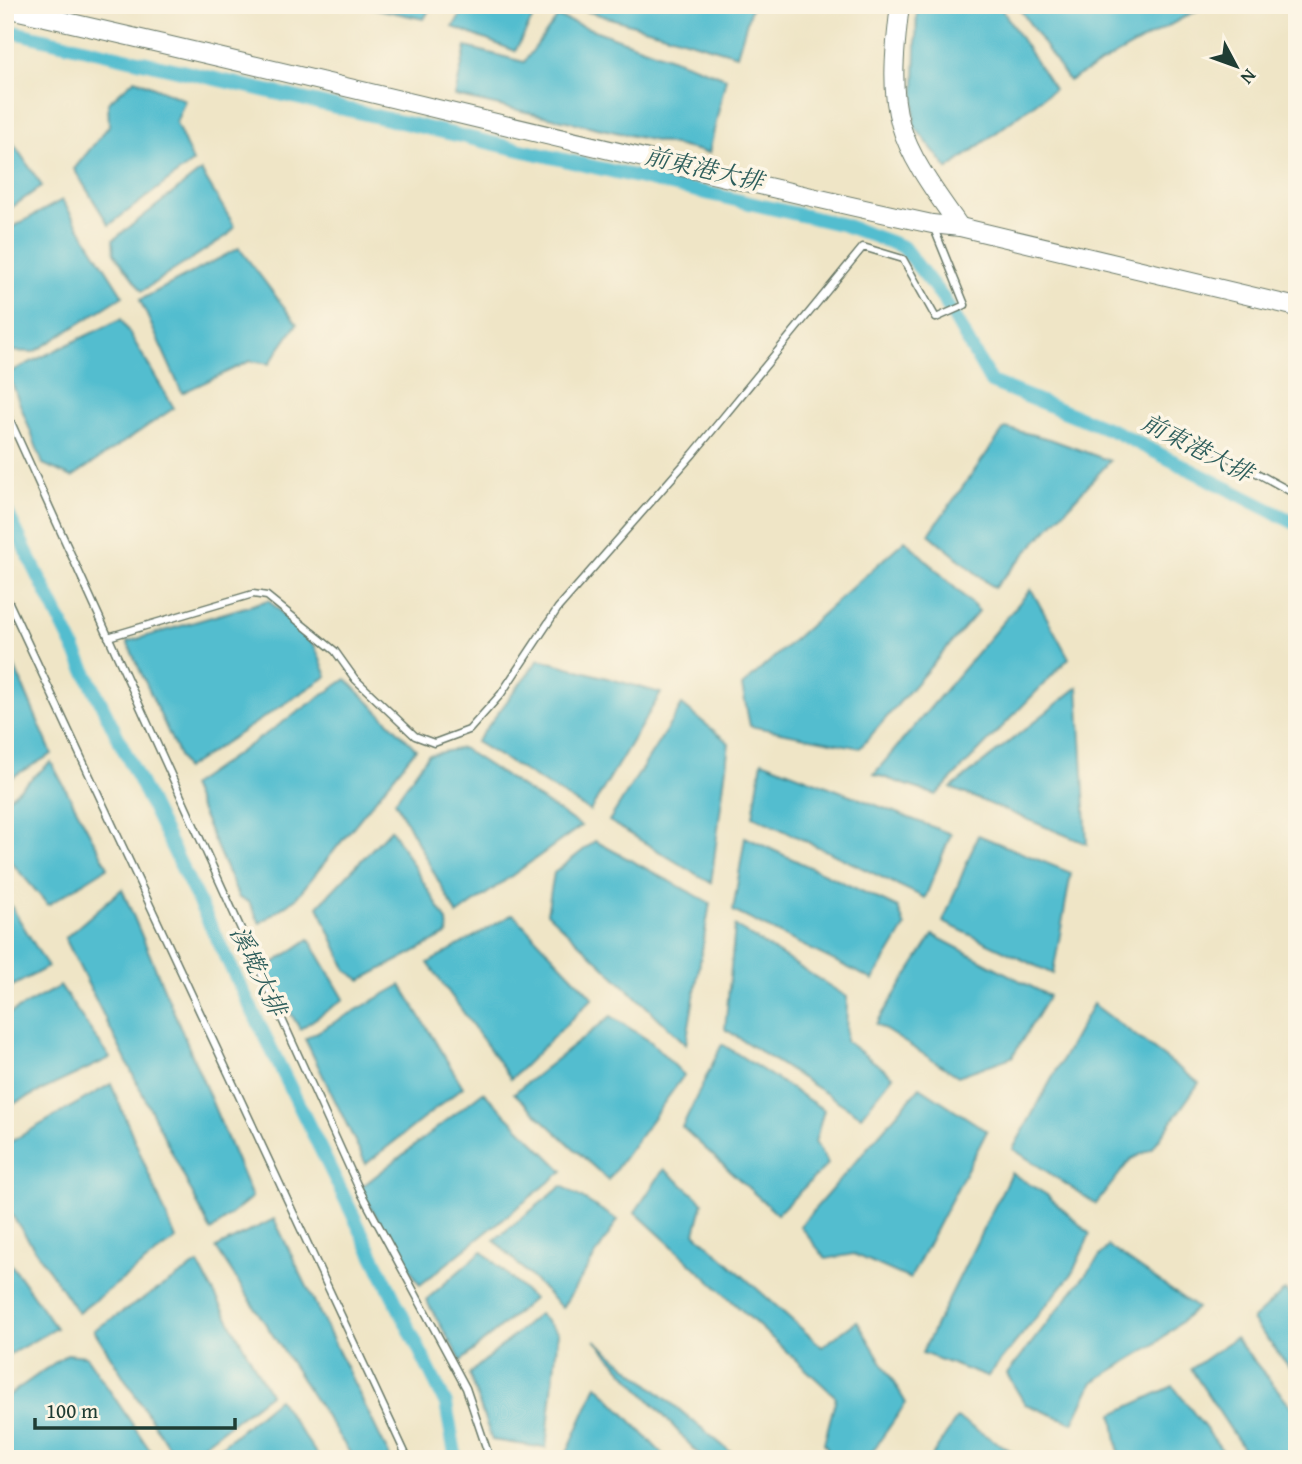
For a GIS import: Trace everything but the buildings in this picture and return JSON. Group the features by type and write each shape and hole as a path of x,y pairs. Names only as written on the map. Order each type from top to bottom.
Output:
{"street":[{"path":"900,5 892,95 900,128 915,164 960,226"},
{"path":"5,8 237,60 710,175 932,224 960,226 1297,307"}],"lane":[{"path":"108,637 253,594 267,596 335,651 355,679 415,736 434,743 456,737 469,730 501,694 558,608 817,306 863,247 903,259 936,318 965,305 932,224"},
{"path":"5,409 359,1189 466,1388 490,1459"},
{"path":"1208,446 1297,495"},
{"path":"5,594 408,1459"}],"water":[{"path":"359,5 432,5 424,19"},
{"path":"467,5 540,5 515,51 453,27"},
{"path":"565,5 752,5 737,55"},
{"path":"917,5 999,5 1054,89 948,169 914,126"},
{"path":"1017,5 1203,5 1203,7 1069,81"},
{"path":"558,17 726,78 709,153 455,96 466,47 524,62"},
{"path":"135,79 185,100 176,123 193,162 109,225 74,169 109,126 108,103"},
{"path":"5,131 42,186 5,212"},
{"path":"201,171 235,227 228,235 142,291 114,253 113,240"},
{"path":"62,200 123,296 34,352 5,351 5,231"},
{"path":"239,248 297,324 269,364 250,361 182,393 140,300"},
{"path":"121,319 174,408 72,477 43,464 8,373"},
{"path":"1005,428 1050,439 1110,461 994,588 929,534"},
{"path":"905,540 979,611 860,748 750,726 742,686"},
{"path":"1031,589 1069,658 936,795 874,774"},
{"path":"269,600 315,647 327,676 185,769 127,642"},
{"path":"5,644 52,754 5,781"},
{"path":"539,659 661,693 590,811 476,742"},
{"path":"346,679 416,749 296,898 260,923 249,902 239,898 190,786"},
{"path":"1078,687 1087,844 951,788"},
{"path":"682,705 729,743 711,883 609,821"},
{"path":"462,748 581,826 457,915 395,801 428,755"},
{"path":"762,761 951,834 925,898 753,816"},
{"path":"51,762 108,867 48,905 5,855 5,801"},
{"path":"391,829 447,921 448,934 361,980 347,971 318,906"},
{"path":"978,835 1071,873 1053,974 943,922"},
{"path":"745,837 898,908 905,927 873,980 733,911"},
{"path":"595,841 710,903 686,1044 547,913 554,873"},
{"path":"122,889 252,1197 211,1231 65,938"},
{"path":"5,896 48,967 5,990"},
{"path":"513,914 593,998 511,1079 428,963"},
{"path":"735,926 847,997 846,1041 893,1076 861,1116 725,1029"},
{"path":"933,935 1049,996 1012,1057 958,1076 876,1024"},
{"path":"309,939 344,999 300,1029 265,969"},
{"path":"401,985 463,1087 366,1164 305,1039"},
{"path":"60,986 110,1058 5,1108 5,1016"},
{"path":"1093,1004 1199,1083 1152,1149 1131,1159 1096,1204 1013,1149"},
{"path":"611,1016 651,1042 684,1075 608,1180 514,1093"},
{"path":"722,1044 824,1110 815,1142 828,1164 777,1214 682,1127"},
{"path":"111,1084 176,1239 78,1313 5,1205 5,1145"},
{"path":"920,1087 987,1131 910,1279 854,1254 826,1259 800,1226"},
{"path":"483,1092 563,1171 420,1285 359,1189"},
{"path":"664,1169 703,1202 695,1233 822,1347 857,1321 906,1403 867,1459 834,1459 824,1443 836,1397 635,1212"},
{"path":"1011,1173 1047,1195 1090,1234 1072,1274 987,1377 922,1353"},
{"path":"562,1186 618,1220 562,1308 494,1240"},
{"path":"274,1219 391,1459 354,1459 216,1248"},
{"path":"1108,1246 1197,1308 1154,1345 1093,1382 1073,1423 1025,1404 1007,1374"},
{"path":"482,1251 533,1299 461,1361 426,1300"},
{"path":"5,1256 56,1328 5,1357"},
{"path":"198,1264 270,1394 184,1459 176,1459 94,1330"},
{"path":"1285,1290 1297,1306 1297,1377 1252,1320"},
{"path":"539,1314 558,1333 546,1448 492,1440 469,1374"},
{"path":"1235,1338 1297,1413 1297,1453 1278,1459 1250,1459 1191,1369"},
{"path":"595,1340 739,1459 703,1459"},
{"path":"67,1354 86,1356 156,1459 6,1459 5,1398"},
{"path":"597,1385 667,1459 564,1459"},
{"path":"1173,1386 1229,1459 1119,1456 1113,1414"},
{"path":"278,1399 320,1459 206,1459"},
{"path":"957,1418 1024,1459 930,1459"}],"waterway":[{"name":"前東港大排","path":"5,30 844,225 903,247 943,298 991,382 1116,432 1297,524"},
{"name":"溪墘大排","path":"5,508 446,1404 456,1459"}]}
